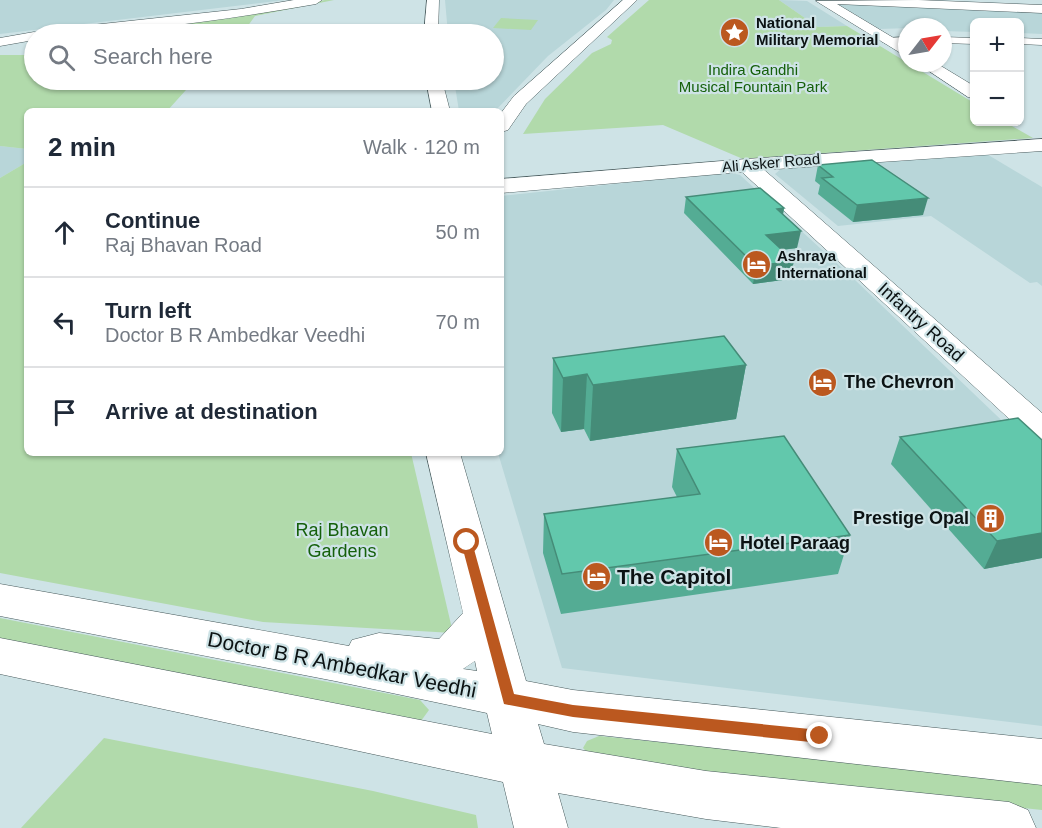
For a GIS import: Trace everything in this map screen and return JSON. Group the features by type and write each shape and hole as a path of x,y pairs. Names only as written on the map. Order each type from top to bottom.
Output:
{"main road":[{"path":"182,20 300,0"},
{"path":"143,24 242,13 316,0"},
{"path":"432,24 433,0"},
{"path":"504,122 520,100 579,43 631,0"},
{"path":"820,0 898,47"},
{"path":"826,0 1042,9"},
{"path":"0,40 24,37"},
{"path":"939,72 970,90"},
{"path":"436,90 440,108"},
{"name":"Ali Asker Road","path":"504,186 747,165 1042,145"},
{"name":"Infantry Road","path":"747,165 1042,431"},
{"path":"444,456 541,828"},
{"name":"Doctor B R Ambedkar Veedhi","path":"0,600 335,662 573,711 1042,762"},
{"path":"335,662 381,649 437,658 449,656 459,650 486,615"},
{"path":"0,656 526,764 706,795 1009,828"}],"street":[{"path":"888,41 898,40"},
{"path":"952,40 970,41"},
{"path":"1024,41 1042,42"}],"shaded area":[{"path":"0,0 285,0 84,24 24,24 24,31 0,34"},
{"path":"445,0 614,0 606,10 548,56 498,108 459,108 456,90 504,90 504,24 447,24"},
{"path":"779,0 807,1 847,26 818,27"},
{"path":"836,3 1042,10 1042,34 1024,33 1024,18 970,18 970,32 952,31 952,18 898,18 898,28 879,29"},
{"path":"0,146 24,149 24,164 0,178"},
{"path":"985,153 1042,187 1042,286 1037,282 1030,283 931,216 838,226 775,174 781,169"},
{"path":"728,172 740,175 855,280 1042,459 1042,726 562,668 499,456 504,456 504,196"}],"green space":[{"path":"334,0 255,16 249,24 163,24"},
{"name":"Indira Gandhi Musical Fountain Park","path":"649,0 779,0 818,27 847,26 898,57 898,72 923,72 970,101 970,126 1012,126 1033,138 743,159 663,125 523,134 545,99 592,53 611,44 612,40 607,37"},
{"path":"501,18 538,20 531,30 504,29 504,24 496,24"},
{"path":"0,55 24,55 24,90 186,90 170,108 24,108 24,149 0,146"},
{"name":"Raj Bhavan Gardens","path":"24,164 24,456 412,456 453,633 263,622 0,573 0,178"},
{"path":"0,618 420,700 429,710 421,721 0,639"},
{"path":"599,736 1042,781 1042,810 596,762 583,748 587,741"},
{"path":"104,738 373,791 476,815 478,828 21,828"}],"building":[{"path":"872,160 928,198 857,205 822,178 833,177 818,165"},
{"path":"760,188 784,208 777,209 801,231 766,235 794,261 756,266 686,197"},
{"path":"724,336 746,365 593,385 587,374 563,378 553,358"},
{"name":"Prestige Opal","path":"1018,418 1042,440 1042,533 997,541 900,437"},
{"path":"784,436 850,535 562,574 544,514 700,494 677,449"}],"place":[{"name":"National Military Memorial","path":"735,32"},
{"name":"Ashraya International","path":"756,265"},
{"name":"The Chevron","path":"823,382"},
{"name":"Prestige Opal","path":"990,518"},
{"name":"Hotel Paraag","path":"719,543"},
{"name":"The Capitol","path":"596,577"}],"route":[{"path":"467,542 509,699 573,711 820,736"}]}
